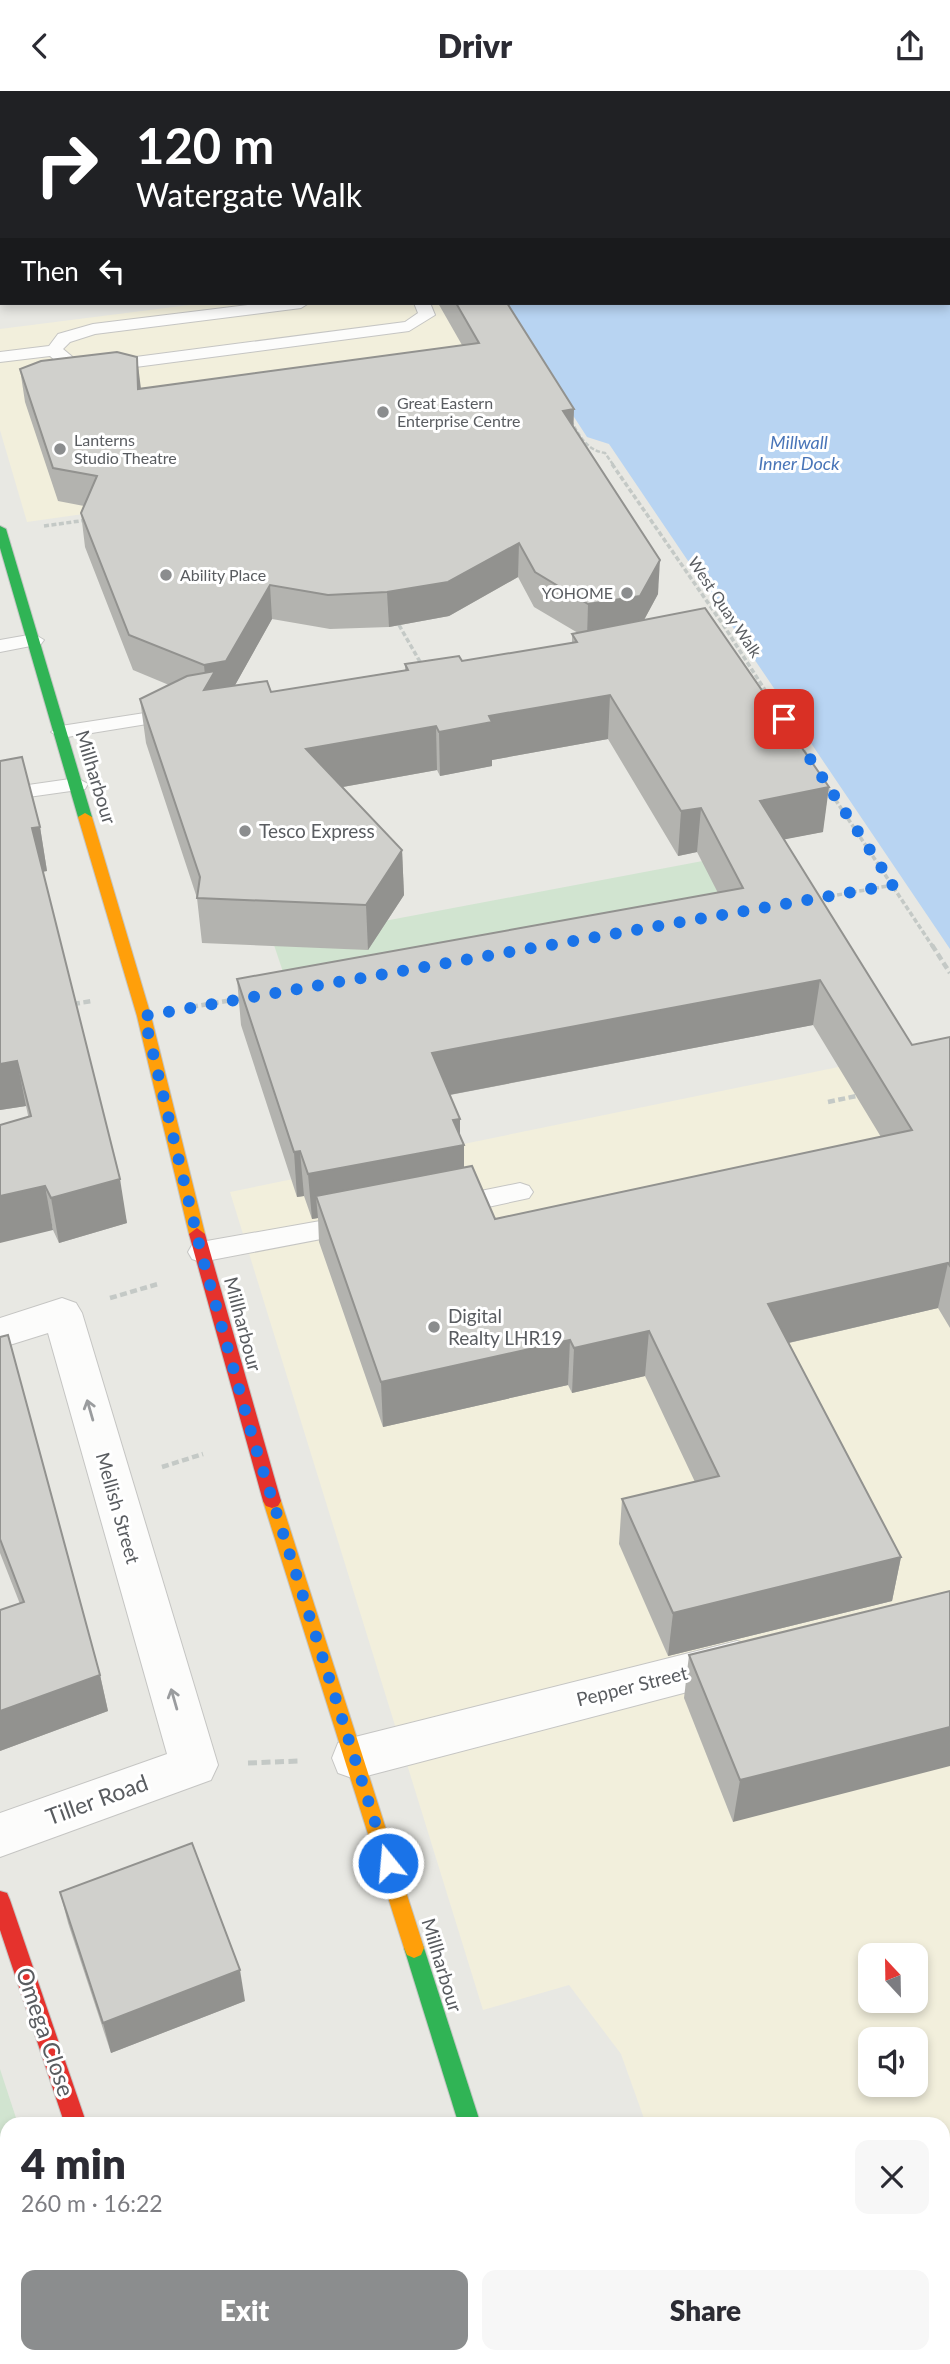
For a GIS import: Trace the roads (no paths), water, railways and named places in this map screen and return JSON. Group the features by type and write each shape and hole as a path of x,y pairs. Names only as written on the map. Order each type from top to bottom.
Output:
{"street":[{"name":"Millharbour","path":"1,531 144,1016 204,1261 253,1439 467,2117"},
{"name":"Mellish Street","path":"0,1333 62,1313 194,1765"},
{"name":"Pepper Street","path":"355,1758 780,1650"},
{"name":"Tiller Road","path":"0,1835 194,1765"},
{"name":"Omega Close","path":"0,1900 73,2117"}],"lane":[{"path":"0,357 54,350 64,338 93,328 283,305"},
{"path":"54,350 69,364 105,366 409,325 427,315 423,305"},
{"path":"0,646 34,641"},
{"path":"61,732 197,711"},
{"path":"0,795 77,784"},
{"path":"432,1210 520,1192"},
{"path":"204,1261 378,1220"}],"water":[{"name":"Millwall Inner Dock","path":"501,305 950,305 950,949 609,444 587,437"}],"place":[{"name":"Great Eastern Enterprise Centre","path":"383,412"},
{"name":"Lanterns Studio Theatre","path":"60,449"},
{"name":"Ability Place","path":"166,575"},
{"name":"YOHOME","path":"627,593"},
{"name":"Tesco Express","path":"245,831"},
{"name":"Digital Realty LHR19","path":"434,1327"}]}
